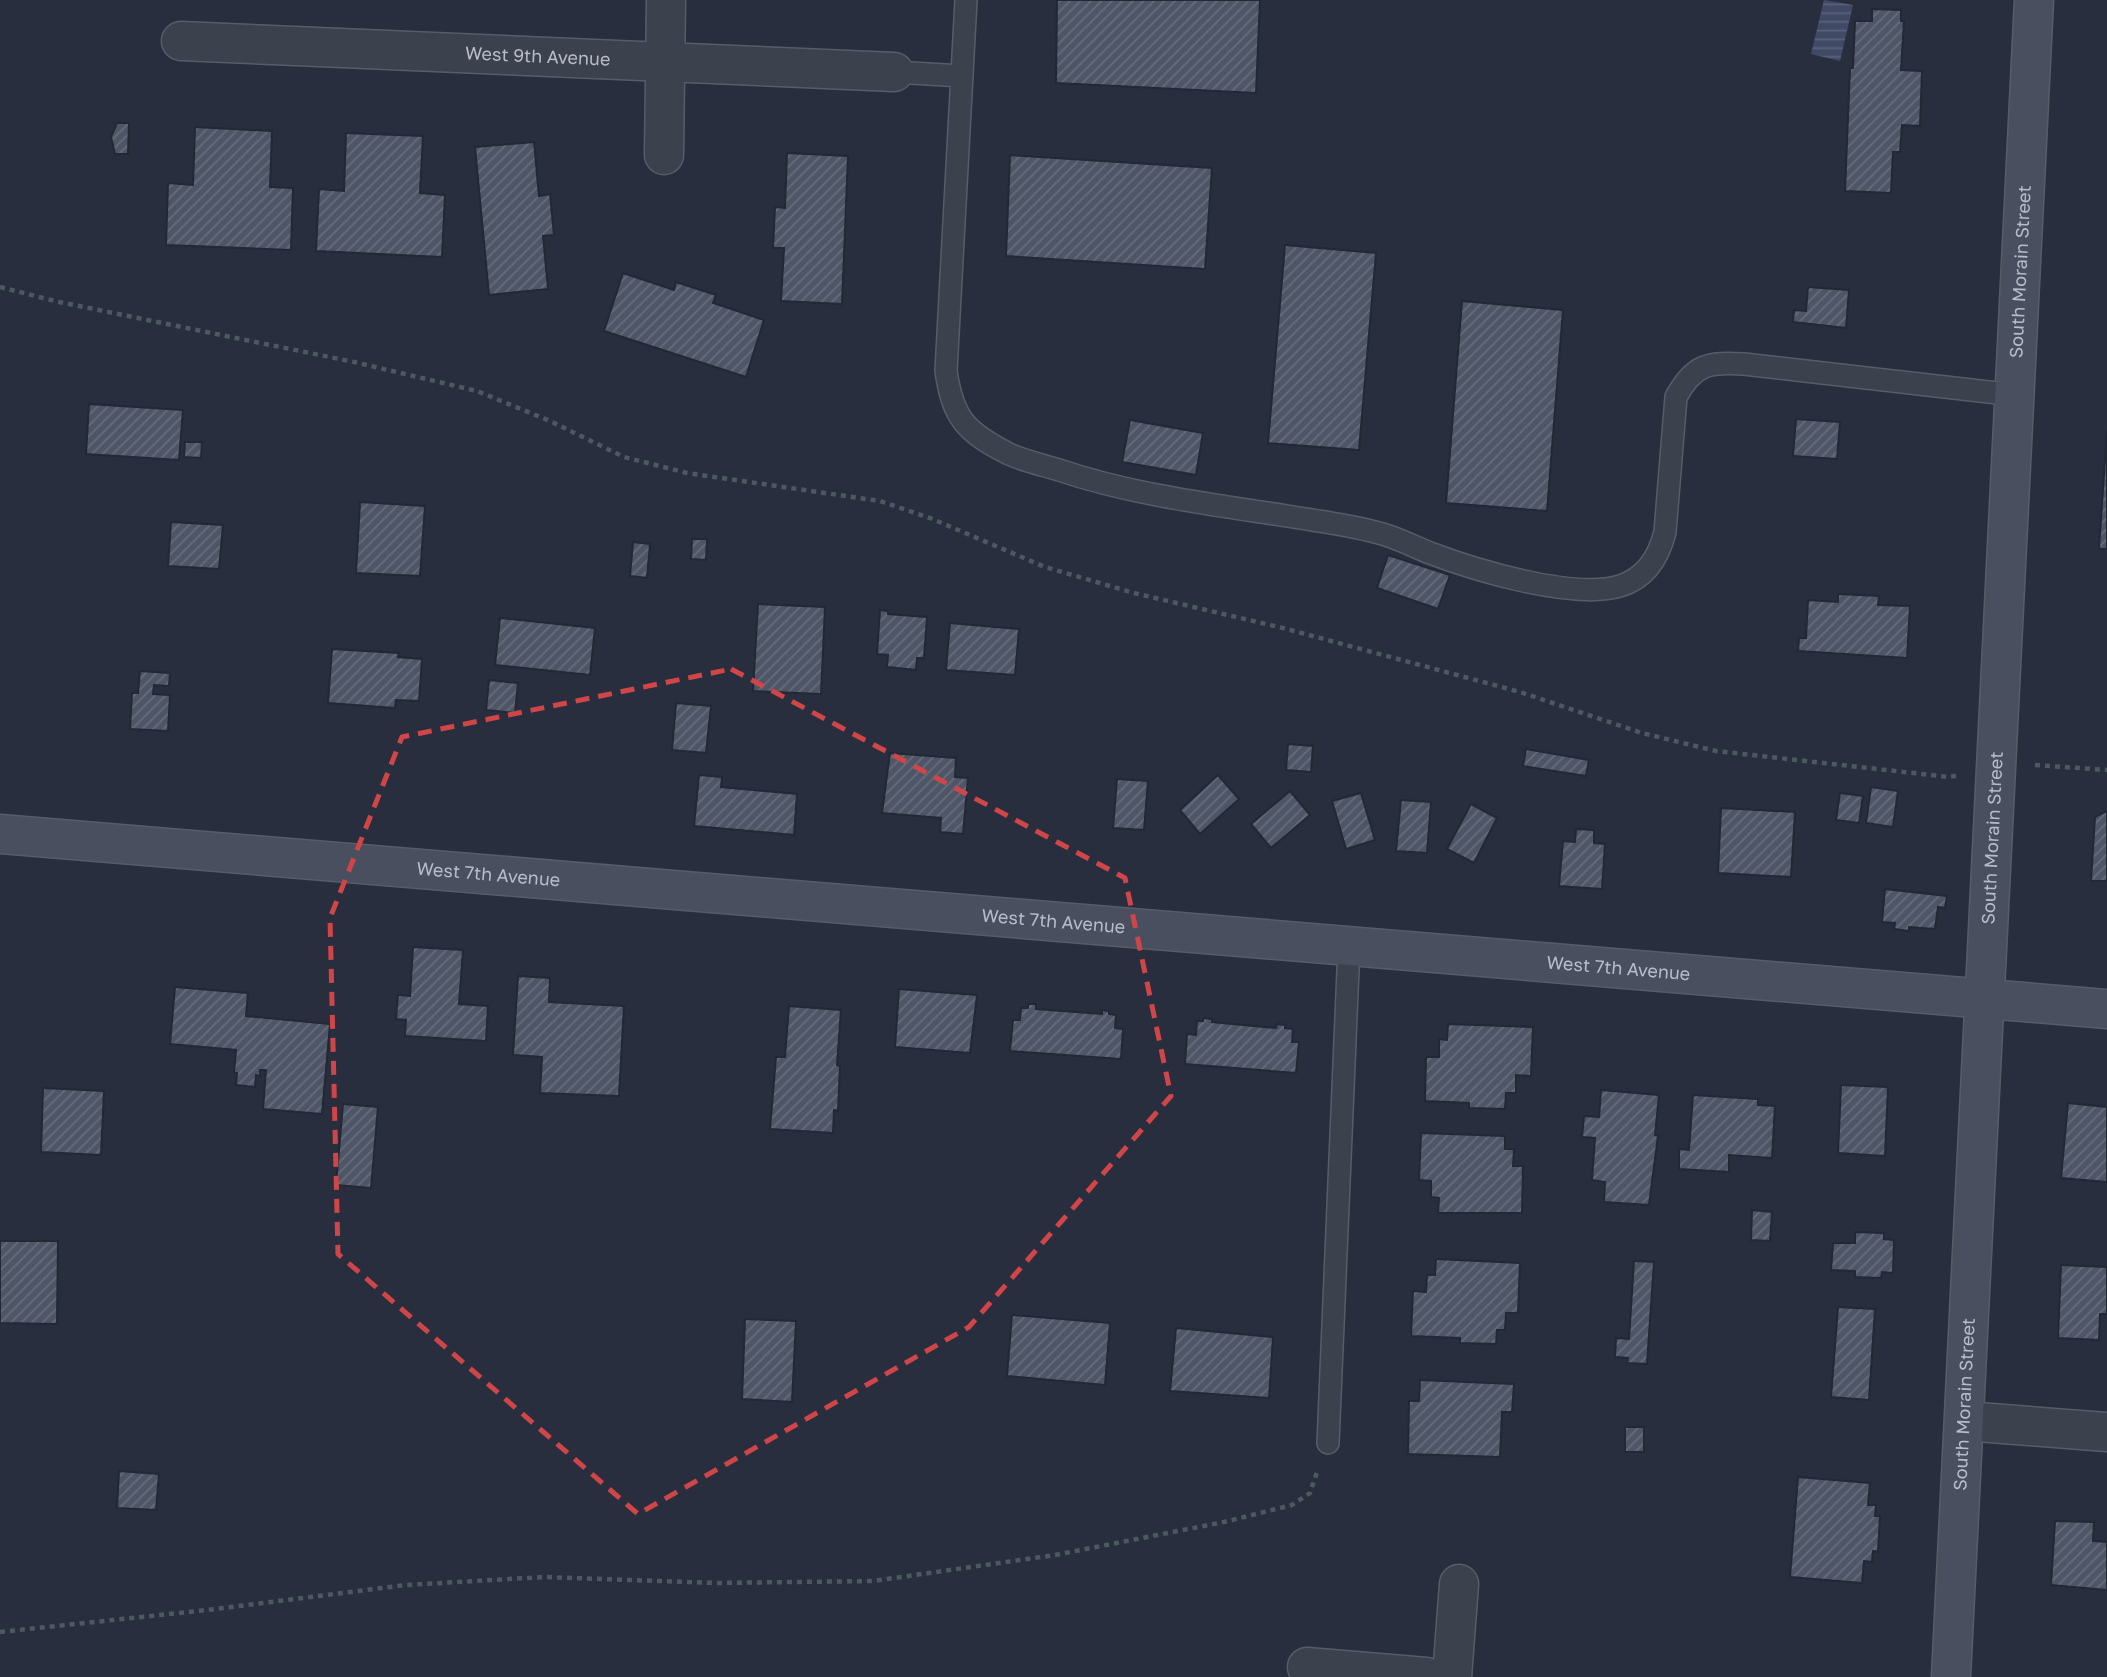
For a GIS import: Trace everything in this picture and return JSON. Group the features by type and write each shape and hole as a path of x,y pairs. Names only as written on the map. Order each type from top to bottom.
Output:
{"street":[{"path":"664,155 666,0"},
{"name":"South Morain Street","path":"1951,1677 2034,0"},
{"name":"West 9th Avenue","path":"181,41 894,72"},
{"name":"West 7th Avenue","path":"0,834 2107,1009"},
{"path":"1965,1421 2107,1432"},
{"path":"1452,1677 1459,1584"},
{"path":"1307,1667 1426,1677"}],"lane":[{"path":"965,0 946,371 950,398 957,416 976,435 1011,455 1086,479 1165,497 1368,530 1464,566 1546,585 1595,589 1621,585 1646,571 1661,551 1665,532 1676,397 1686,379 1700,367 1720,363 1744,363 2015,395"},
{"path":"894,72 962,76"},
{"path":"1328,1443 1349,946"}],"path":[{"path":"0,287 355,362 477,391 550,421 624,457 687,473 880,501 930,518 1045,567 1134,593 1283,628 1520,692 1654,736 1716,751 1949,777 2033,765 2107,770"},
{"path":"0,1632 405,1585 544,1577 717,1583 873,1581 1055,1555 1224,1522 1292,1505 1310,1493 1318,1475 1319,1454 1328,1443"}],"highlighted area":[{"path":"731,669 1125,878 1171,1096 969,1327 638,1514 338,1254 330,918 402,737"}],"water":[{"path":"1824,0 1853,5 1840,61 1811,54"}],"building":[{"path":"1057,0 1260,0 1256,93 1056,83"},
{"path":"1872,9 1901,10 1901,21 1904,21 1901,70 1922,71 1920,126 1902,125 1900,152 1893,152 1891,193 1845,191 1850,68 1853,68 1855,21 1872,21"},
{"path":"117,123 129,123 128,154 115,154 111,137"},
{"path":"195,127 272,131 270,187 293,188 291,250 166,245 168,183 193,185"},
{"path":"346,133 423,136 420,193 445,195 442,257 316,251 319,189 344,191"},
{"path":"534,142 539,196 550,194 554,235 543,236 548,289 489,295 475,147"},
{"path":"787,153 848,156 842,304 781,301 784,248 773,248 775,207 785,208"},
{"path":"1010,155 1212,168 1205,269 1006,256"},
{"path":"1285,245 1376,253 1359,450 1268,443"},
{"path":"623,273 674,290 676,282 716,295 713,303 764,320 746,377 604,331"},
{"path":"1808,287 1849,290 1846,328 1793,322 1794,310 1806,311"},
{"path":"1462,301 1563,310 1547,511 1446,503"},
{"path":"89,404 183,410 179,460 86,454"},
{"path":"1796,419 1840,422 1837,459 1793,456"},
{"path":"1130,420 1203,433 1196,475 1122,462"},
{"path":"2107,429 2107,549 2099,549"},
{"path":"185,442 202,442 201,458 184,457"},
{"path":"360,502 425,506 420,576 356,573"},
{"path":"171,522 223,525 219,569 168,566"},
{"path":"692,539 707,539 706,560 691,559"},
{"path":"633,542 650,544 647,578 630,576"},
{"path":"1388,555 1450,575 1438,609 1377,588"},
{"path":"1838,594 1879,596 1878,605 1910,606 1907,658 1798,651 1799,638 1806,638 1808,600 1838,602"},
{"path":"758,604 825,607 821,694 753,691"},
{"path":"880,610 888,611 888,614 927,617 924,658 917,658 916,670 887,667 888,655 877,654"},
{"path":"500,618 595,628 590,675 495,665"},
{"path":"950,623 1019,629 1015,675 946,670"},
{"path":"332,649 399,653 398,657 422,659 419,701 396,700 395,708 328,703"},
{"path":"140,671 170,673 169,686 154,685 153,694 170,695 168,731 130,729 132,693 138,693"},
{"path":"489,680 518,683 515,713 486,710"},
{"path":"676,703 711,706 706,753 672,750"},
{"path":"1288,744 1313,746 1311,772 1286,770"},
{"path":"1526,749 1589,760 1586,776 1523,766"},
{"path":"890,753 956,758 955,777 968,778 963,834 940,832 941,818 882,813"},
{"path":"699,775 722,777 721,787 797,794 794,835 694,826"},
{"path":"1218,775 1239,799 1200,834 1180,810"},
{"path":"1117,779 1148,781 1144,830 1113,828"},
{"path":"1871,787 1898,791 1893,827 1866,823"},
{"path":"1290,791 1310,815 1271,848 1251,824"},
{"path":"1361,793 1375,840 1346,849 1332,801"},
{"path":"1840,793 1863,796 1859,823 1836,820"},
{"path":"1401,800 1431,802 1427,853 1396,851"},
{"path":"1471,804 1497,818 1474,863 1447,849"},
{"path":"1721,808 1795,812 1791,877 1718,873"},
{"path":"2107,811 2107,881 2091,881 2095,817"},
{"path":"1576,829 1594,830 1594,843 1605,844 1602,889 1559,886 1563,841 1575,842"},
{"path":"1885,889 1947,896 1945,908 1938,907 1935,929 1909,927 1909,931 1894,929 1895,923 1882,922"},
{"path":"413,947 463,950 459,1004 488,1006 486,1041 405,1036 406,1020 396,1019 398,995 410,996"},
{"path":"518,976 550,978 549,1002 624,1006 619,1096 540,1093 542,1057 513,1055"},
{"path":"175,987 248,993 246,1016 330,1024 322,1114 263,1109 266,1070 260,1070 260,1076 256,1075 255,1087 236,1085 236,1050 170,1044"},
{"path":"899,989 977,995 970,1053 895,1047"},
{"path":"1028,1004 1036,1004 1036,1009 1102,1014 1102,1010 1116,1015 1115,1028 1123,1029 1121,1059 1010,1051 1013,1020 1020,1020 1021,1008 1028,1008"},
{"path":"789,1006 841,1010 837,1065 840,1066 838,1111 834,1110 833,1133 770,1129 776,1057 785,1057"},
{"path":"1203,1018 1212,1019 1212,1022 1276,1028 1277,1024 1293,1029 1292,1042 1299,1042 1296,1073 1185,1064 1187,1034 1196,1035 1197,1021 1203,1021"},
{"path":"1448,1024 1533,1027 1531,1076 1516,1075 1516,1093 1506,1093 1505,1109 1469,1108 1469,1103 1425,1101 1426,1057 1439,1057 1439,1039 1447,1040"},
{"path":"1841,1085 1888,1087 1885,1156 1838,1153"},
{"path":"43,1088 104,1091 101,1155 41,1152"},
{"path":"1601,1090 1659,1095 1655,1135 1658,1136 1649,1205 1604,1202 1605,1182 1592,1180 1595,1138 1582,1137 1584,1116 1599,1117"},
{"path":"1693,1095 1758,1099 1758,1105 1775,1106 1772,1158 1729,1155 1729,1172 1679,1169 1679,1149 1689,1150"},
{"path":"2068,1103 2107,1107 2107,1182 2061,1178"},
{"path":"343,1104 378,1107 371,1188 336,1185"},
{"path":"1421,1133 1505,1136 1505,1149 1514,1149 1513,1166 1523,1166 1522,1213 1438,1213 1439,1198 1431,1197 1431,1181 1419,1180"},
{"path":"1752,1210 1772,1212 1770,1241 1751,1240"},
{"path":"1855,1232 1884,1233 1884,1239 1894,1240 1893,1273 1882,1272 1881,1278 1855,1277 1855,1271 1831,1270 1833,1243 1855,1243"},
{"path":"0,1241 58,1241 57,1324 0,1323"},
{"path":"1436,1259 1520,1263 1518,1313 1506,1313 1505,1330 1497,1330 1496,1344 1460,1343 1460,1338 1411,1336 1413,1291 1426,1292 1427,1275 1435,1275"},
{"path":"1634,1261 1654,1262 1647,1364 1627,1363 1628,1358 1615,1357 1616,1338 1629,1339"},
{"path":"2061,1265 2107,1267 2107,1314 2100,1314 2099,1340 2058,1338"},
{"path":"1838,1307 1875,1309 1869,1400 1831,1397"},
{"path":"1012,1315 1110,1323 1105,1385 1007,1376"},
{"path":"745,1319 796,1321 792,1402 742,1399"},
{"path":"1176,1328 1273,1337 1269,1398 1170,1391"},
{"path":"1420,1380 1514,1384 1512,1412 1502,1412 1500,1457 1408,1454 1409,1401 1419,1401"},
{"path":"1625,1427 1644,1427 1644,1452 1625,1452"},
{"path":"119,1471 159,1474 156,1510 117,1508"},
{"path":"1798,1477 1870,1483 1868,1505 1876,1505 1875,1516 1880,1516 1878,1552 1873,1551 1872,1562 1864,1561 1862,1583 1790,1577"},
{"path":"2055,1521 2094,1522 2093,1541 2107,1542 2107,1590 2051,1585"}]}
